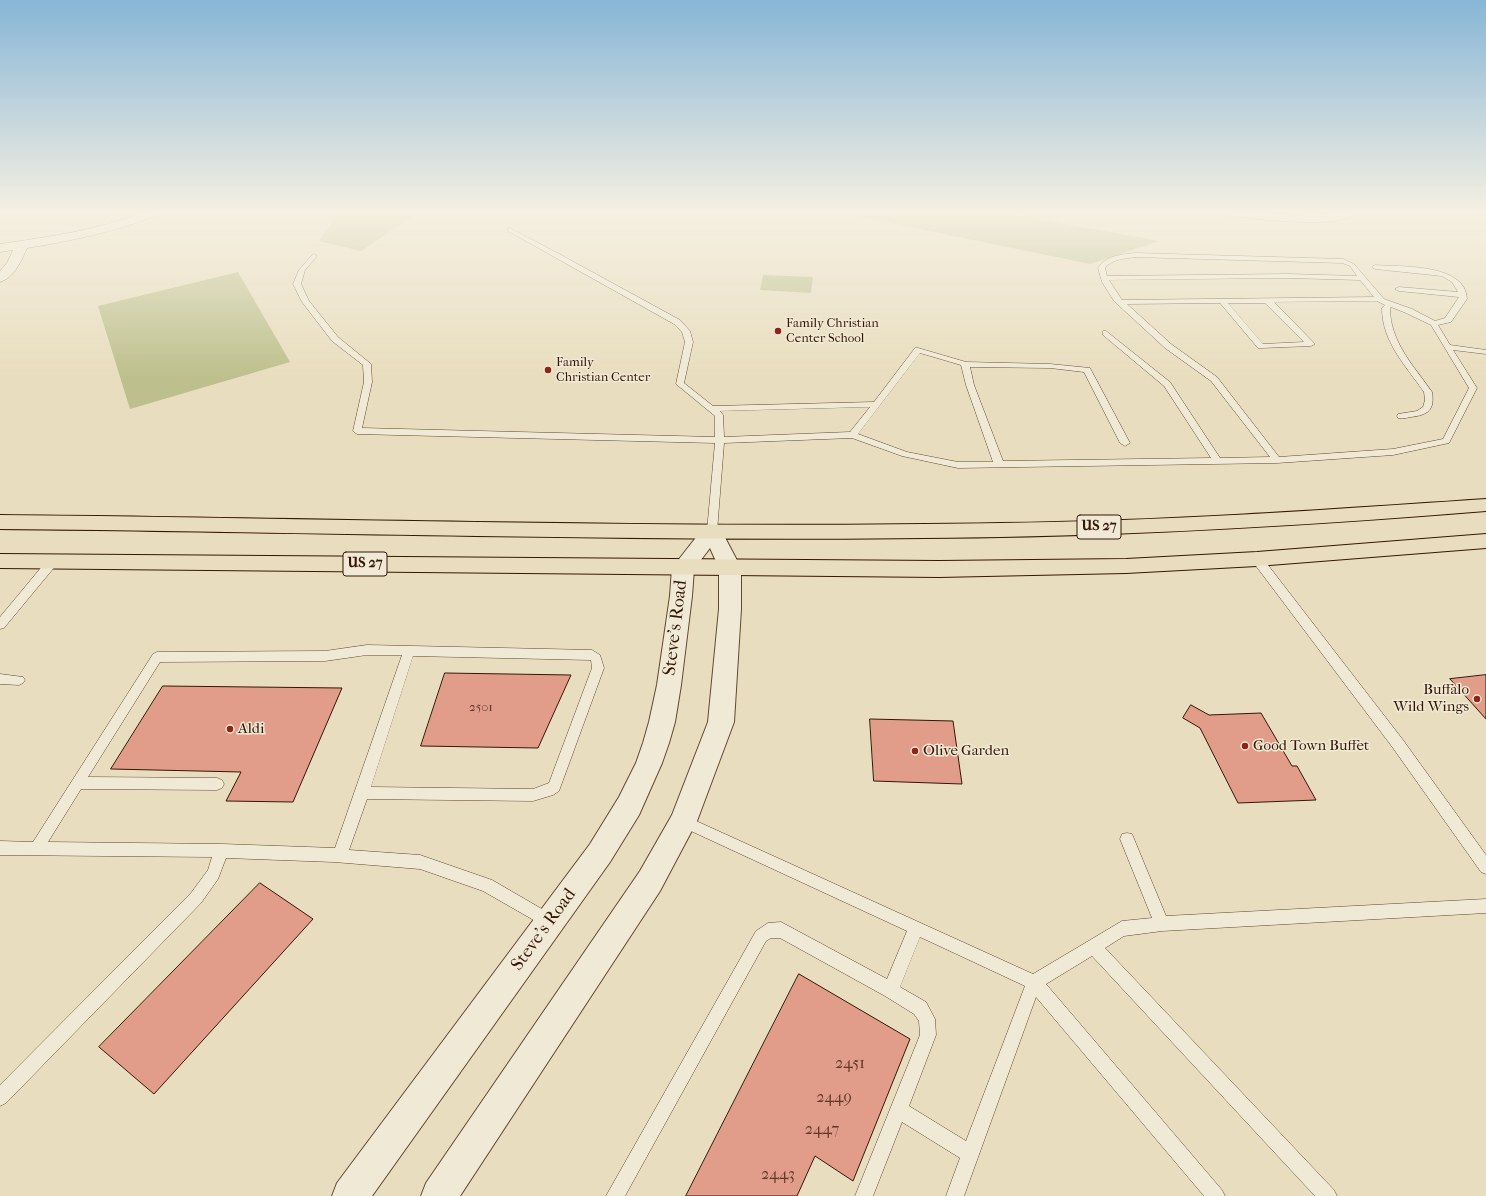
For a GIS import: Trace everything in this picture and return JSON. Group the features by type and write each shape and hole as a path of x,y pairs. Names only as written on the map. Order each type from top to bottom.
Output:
{"highway":[{"name":"US 27","path":"0,522 712,531 934,531 1184,525 1346,516 1486,505"},
{"path":"1303,556 1394,534 1486,526"},
{"name":"US 27","path":"0,561 683,568 947,569 1126,566 1303,556 1486,542"}],"street":[{"path":"0,278 11,268"},
{"path":"439,1196 650,881 683,821 720,722 730,609 730,568 712,531"},
{"name":"Steve's Road","path":"350,1196 600,853 629,806 649,763 662,722 682,596 683,568 712,531"}],"lane":[{"path":"304,268 298,284 306,302 335,339 367,364 368,382 357,431 720,440 853,436 905,454 958,465 1277,460 1393,452 1446,441 1473,388 1434,324 1409,310 1380,299 1354,268"},
{"path":"580,268 677,322 686,332 690,342 680,384 719,415 720,440 712,531"},
{"path":"1101,268 1104,278 1121,302 1168,346 1214,379 1277,460"},
{"path":"1383,268 1434,273 1453,278 1463,295 1463,299 1448,320 1434,324"},
{"path":"1104,278 1288,276 1362,278"},
{"path":"1399,289 1463,295"},
{"path":"1121,302 1380,299"},
{"path":"1222,300 1261,346 1312,344 1267,300"},
{"path":"1390,304 1386,308 1386,325 1395,345 1428,392 1430,400 1428,408 1424,412 1401,416"},
{"path":"1106,333 1167,384 1217,460"},
{"path":"1447,347 1486,352"},
{"path":"853,436 918,350 964,364 1050,366 1087,370 1124,443"},
{"path":"964,364 970,385 999,464"},
{"path":"712,409 877,404"},
{"path":"1257,559 1398,744 1486,867"},
{"path":"0,625 53,561"},
{"path":"36,849 157,656 325,656 367,650 592,655 596,658 598,668 554,787 548,791 533,795 362,793"},
{"path":"340,855 409,651"},
{"path":"0,679 20,680"},
{"path":"78,783 217,784"},
{"path":"683,821 1034,982 1216,1196"},
{"path":"1127,838 1162,924"},
{"path":"0,848 222,851 340,855 420,862 487,885 550,922"},
{"path":"0,1097 196,898 213,874 222,851"},
{"path":"955,1196 1034,982 1122,929 1162,924 1486,906"},
{"path":"891,990 916,928"},
{"path":"615,1196 761,936 768,931 781,930 891,990 920,1008 927,1019 928,1035 864,1196"},
{"path":"1094,947 1328,1196"},
{"path":"898,1109 970,1154"}],"green space":[{"path":"238,272 290,362 130,409 98,306"},
{"path":"763,275 813,277 811,293 760,290"}],"building":[{"path":"445,673 571,675 538,748 421,746"},
{"name":"Buffalo Wild Wings","path":"1486,675 1486,719 1450,679"},
{"name":"Aldi","path":"163,686 342,688 293,802 226,801 241,772 111,769"},
{"name":"Good Town Buffet","path":"1191,705 1209,715 1261,713 1292,766 1297,766 1316,800 1238,803 1200,728 1183,718"},
{"name":"Olive Garden","path":"870,719 953,721 962,784 874,781"},
{"path":"260,883 313,919 154,1094 99,1047"},
{"path":"799,974 910,1039 853,1181 815,1156 797,1196 686,1196"}],"place":[{"name":"Family Christian Center School","path":"778,331"},
{"name":"Family Christian Center","path":"548,370"},
{"name":"Buffalo Wild Wings","path":"1477,699"},
{"name":"Aldi","path":"230,729"},
{"name":"Good Town Buffet","path":"1245,746"},
{"name":"Olive Garden","path":"915,751"}]}
